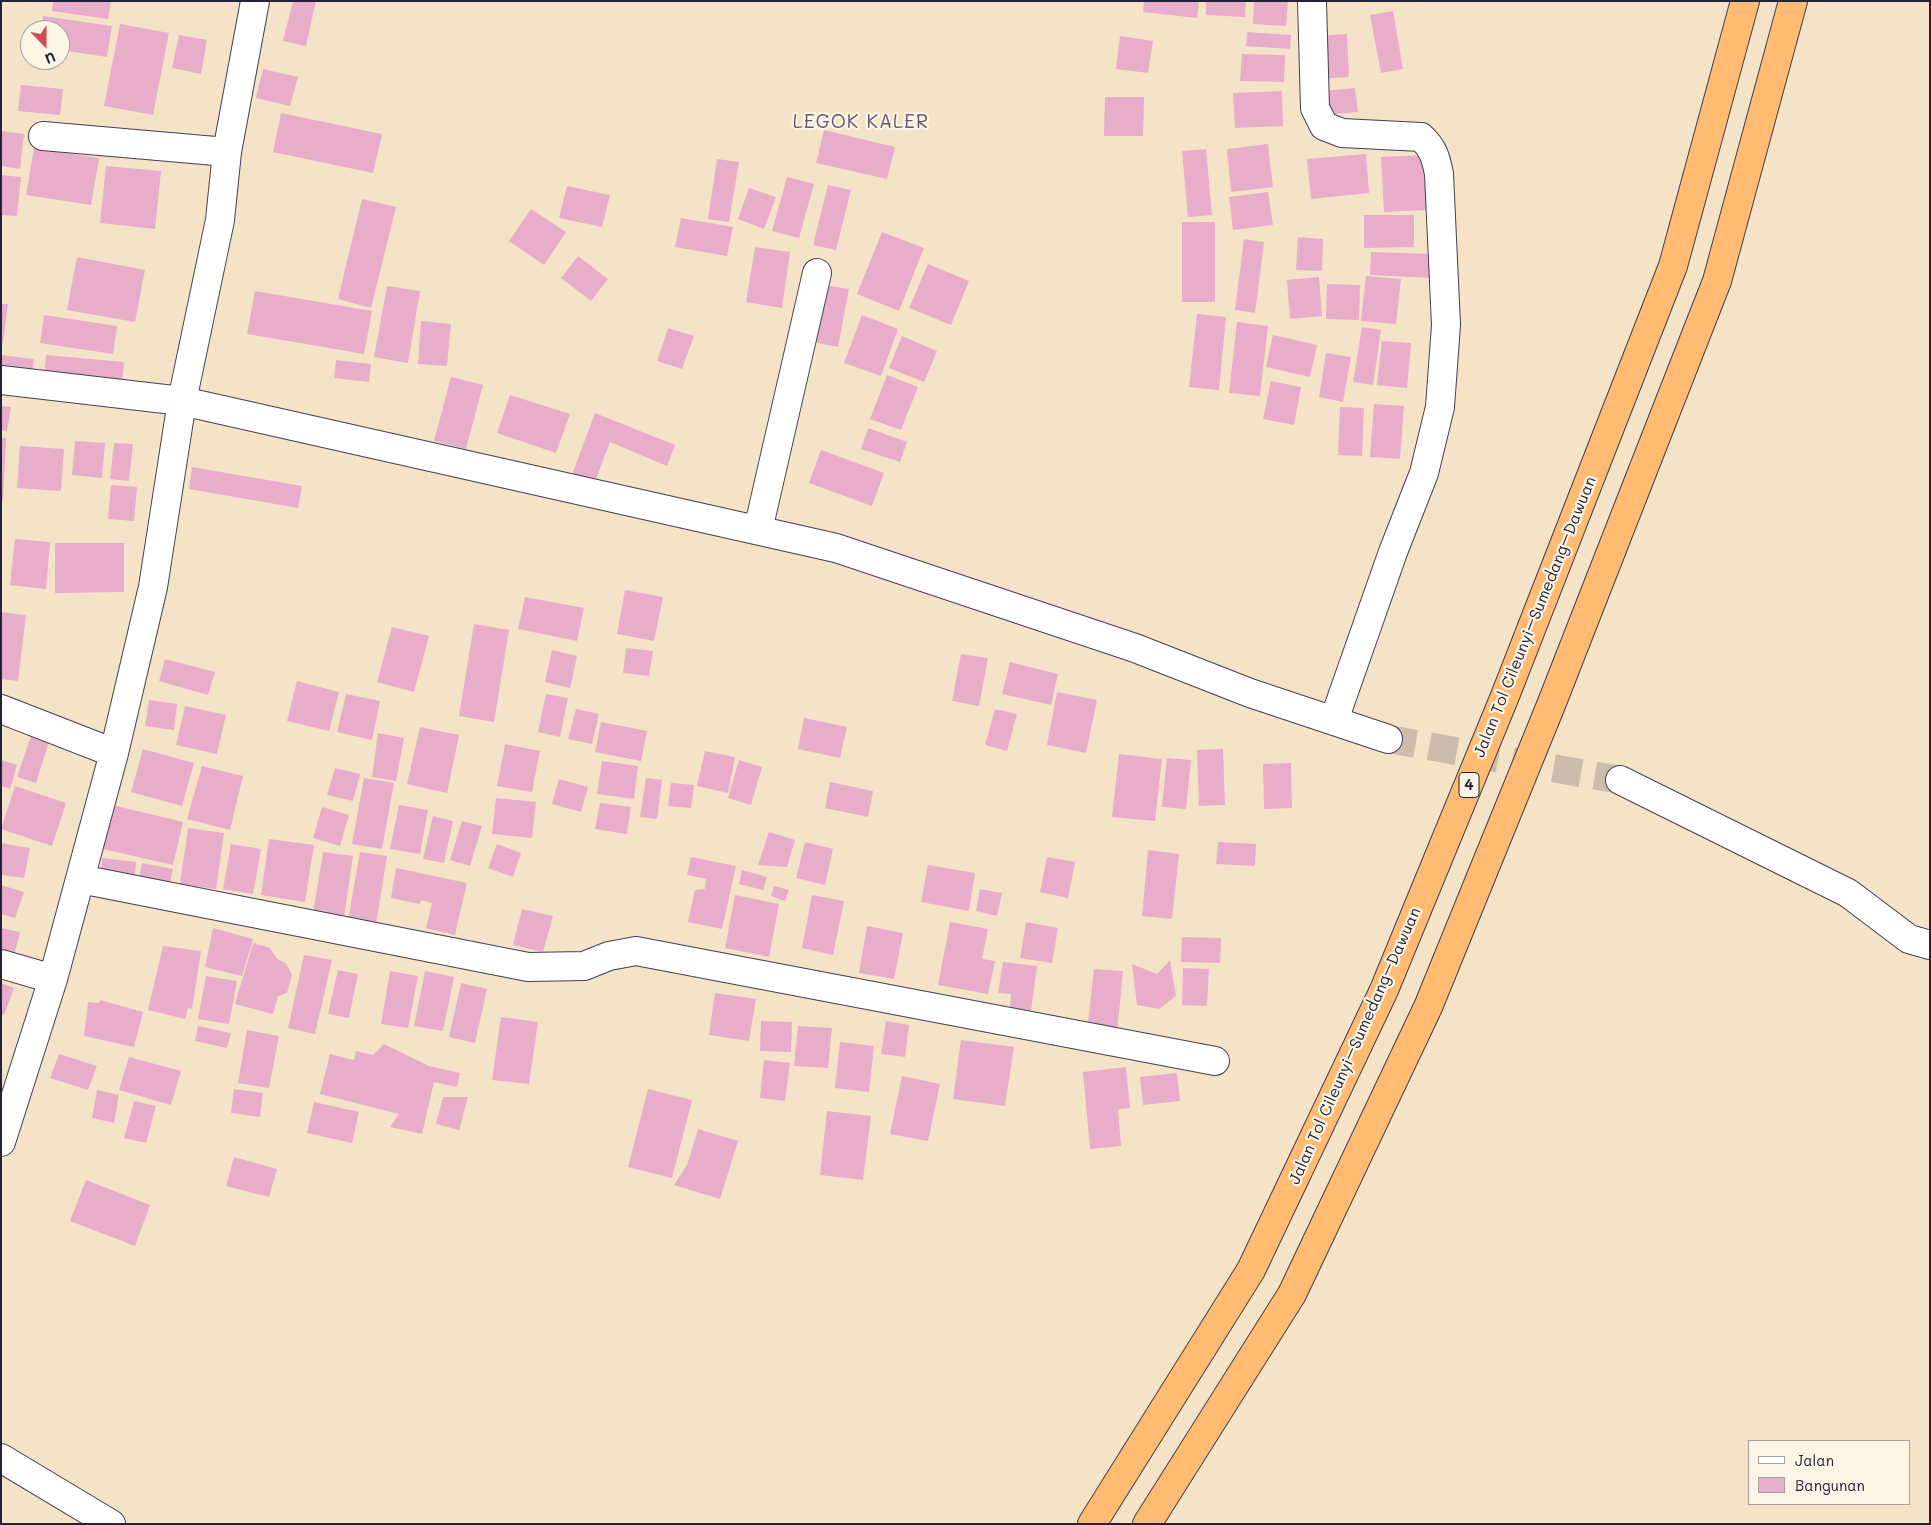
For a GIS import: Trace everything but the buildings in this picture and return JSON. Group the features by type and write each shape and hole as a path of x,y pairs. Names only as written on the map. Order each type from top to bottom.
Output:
{"highway":[{"name":"Jalan Tol Cileunyi–Sumedang–Dawuan","path":"1092,1524 1251,1270 1384,990 1505,696 1673,266 1745,1"},
{"path":"1147,1524 1292,1294 1428,1007 1551,705 1717,282 1793,1"}],"street":[{"path":"1,1142 53,979 114,753 153,586 182,401 220,220 227,152 255,1"},
{"path":"1312,1 1315,108 1324,126 1342,133 1421,137 1429,144 1435,156 1439,174 1446,325 1440,407 1424,473 1393,552 1334,720"},
{"path":"43,136 227,152"},
{"path":"758,530 817,273"},
{"path":"1,380 182,401 836,548 1135,648 1250,693 1388,739"},
{"path":"1,709 114,753"},
{"path":"1620,780 1848,893 1909,939 1930,945"},
{"path":"80,879 528,967 584,966 609,956 636,951 1214,1062"},
{"path":"1,964 53,979"},
{"path":"1,1458 111,1524"}],"tunnel":[{"path":"1388,739 1620,780"}],"district":[{"name":"LEGOK KALER","path":"861,122"}]}
